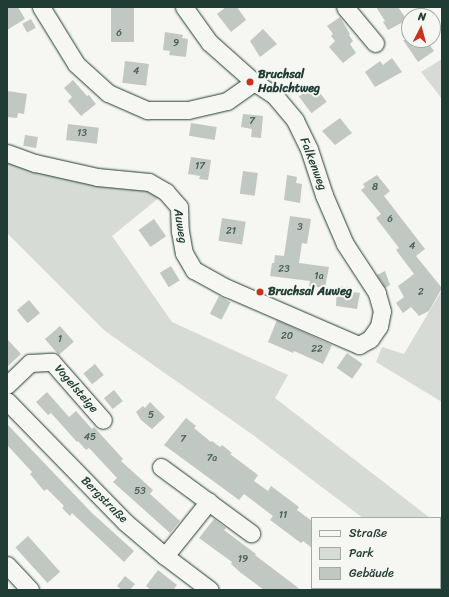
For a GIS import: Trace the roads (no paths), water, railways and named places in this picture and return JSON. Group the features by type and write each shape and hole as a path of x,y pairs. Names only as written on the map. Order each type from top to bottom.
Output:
{"street":[{"path":"42,7 76,64 108,93 147,110 188,110 227,101 254,82"},
{"name":"Falkenweg","path":"184,7 210,42 254,82 274,95 295,120 309,150 324,194 345,244 377,293 382,311 379,326 370,339 359,345"},
{"path":"345,7 375,43"},
{"name":"Auweg","path":"7,153 35,163 96,176 149,182 166,192 180,207 180,231 184,253 194,270 227,288 359,345"},
{"name":"Vogelsteige","path":"7,385 30,363 52,362 103,420"},
{"name":"Bergstraße","path":"7,401 125,522 165,556 210,590"},
{"path":"161,467 251,533"},
{"path":"165,556 209,501"},
{"path":"7,565 30,590"}],"place":[{"name":"Bruchsal Habichtweg","path":"250,82"},
{"name":"Bruchsal Auweg","path":"260,292"}]}
